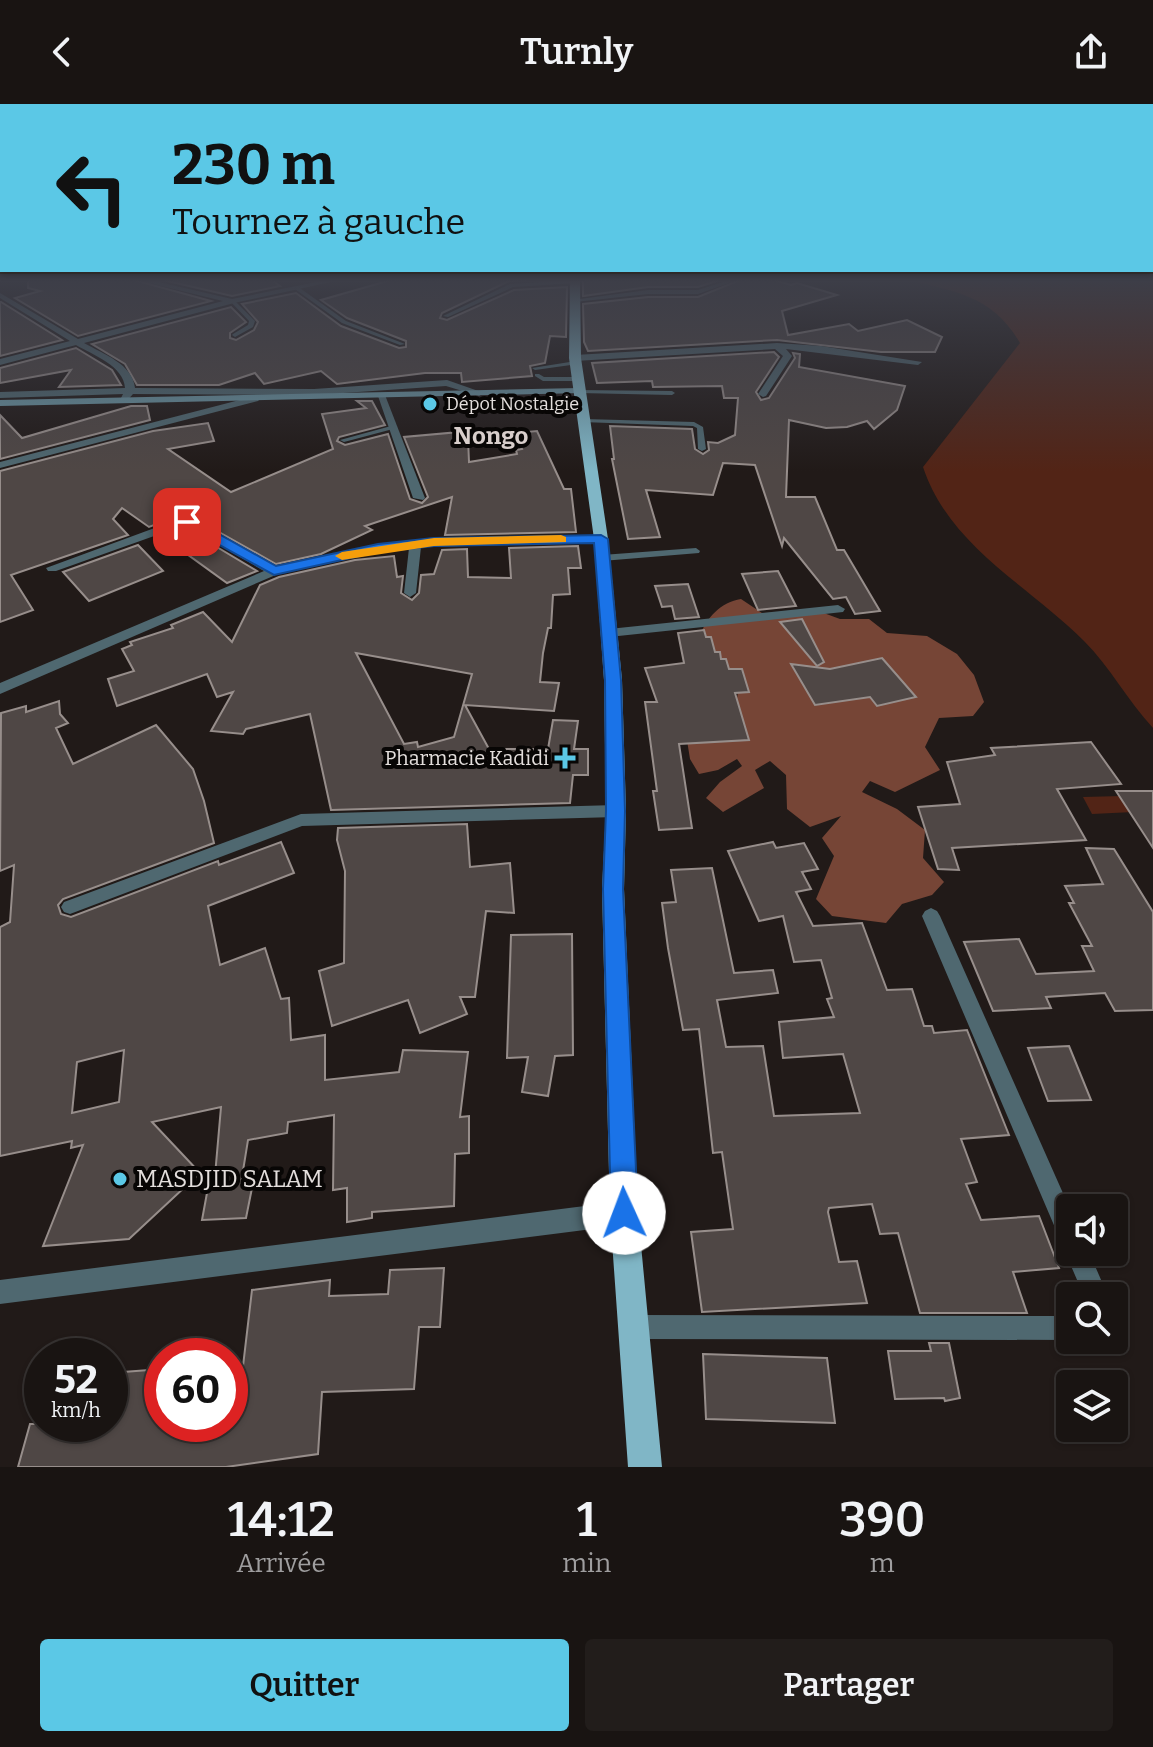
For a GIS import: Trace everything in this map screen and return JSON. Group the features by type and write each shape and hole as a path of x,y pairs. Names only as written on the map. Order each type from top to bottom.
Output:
{"main road":[{"path":"577,344 578,376 602,549 609,633 616,811 613,889 624,1213 645,1467"},
{"path":"0,403 128,396 255,399 479,393 578,376"}],"street":[{"path":"0,362 69,344"},
{"path":"83,344 129,376 128,396"},
{"path":"763,394 788,356 773,344"},
{"path":"578,376 773,344 918,362"},
{"path":"0,395 314,392 447,383 479,393"},
{"path":"380,395 419,498"},
{"path":"0,465 255,399"},
{"path":"52,568 179,522 187,522 274,571"},
{"path":"410,593 415,544"},
{"path":"0,689 274,571 378,548 415,544 602,549"},
{"path":"609,633 838,609"},
{"path":"70,907 301,820 616,811"},
{"path":"931,916 1056,1204"},
{"path":"0,1292 624,1213"},
{"path":"632,1327 1056,1328"}],"lane":[{"path":"578,376 543,379 536,372 578,376 672,393"},
{"path":"584,421 694,424 700,427 702,449"},
{"path":"344,440 391,428"},
{"path":"602,549 696,551"}],"shaded area":[{"path":"1020,344 1153,344 1153,728 1084,641 992,563 951,520 935,495 923,467"},
{"path":"741,599 762,613 821,612 840,619 869,619 887,633 927,636 957,654 974,675 984,702 973,716 939,718 925,747 940,770 895,792 870,781 862,792 897,809 925,830 923,858 944,882 932,895 902,904 886,923 832,916 816,899 834,856 822,838 841,816 810,827 787,809 786,775 770,761 755,770 764,788 723,812 706,798 720,782 742,766 737,759 718,770 699,774 690,759 685,728 734,719 739,685 700,636 715,612"},
{"path":"1122,796 1133,812 1092,814 1083,797"}],"building":[{"path":"0,344 48,344 0,356"},
{"path":"92,344 387,344 406,347 406,344 549,344 545,363 530,366 532,376 462,382 461,373 425,373 337,384 321,371 264,384 255,373 219,385 137,385 125,364"},
{"path":"585,344 715,344 588,351"},
{"path":"808,344 939,344 935,352 881,352"},
{"path":"76,348 112,370 121,385 59,387 71,370 0,383 0,368"},
{"path":"774,352 779,357 756,392 761,400 769,398 795,358 793,353 800,354 799,367 905,386 897,410 874,429 867,421 847,427 826,428 789,420 786,497 815,497 837,550 844,550 880,611 855,614 846,597 833,599 784,538 782,546 755,465 723,463 713,495 646,490 660,537 628,539 612,459 610,426 692,429 695,449 703,454 709,450 708,442 718,443 735,435 738,398 724,398 722,386 653,387 652,381 597,383 592,363"},
{"path":"357,401 372,401 385,425 339,437 337,441 345,445 388,434 410,499 422,503 428,497 404,437 460,432 458,438 468,438 469,462 517,454 516,450 522,449 515,433 537,431 564,489 571,489 576,532 445,535 452,497 365,526 372,530 321,554 276,564 192,517 178,516 149,527 122,508 113,519 128,535 11,575 33,610 0,622 0,471 153,431 208,423 214,441 168,449 231,492 333,449 322,414 366,408"},
{"path":"131,406 147,406 150,420 0,459 0,415 22,438"},
{"path":"185,528 257,571 227,583 162,536"},
{"path":"138,545 163,571 89,601 63,572"},
{"path":"578,546 581,568 568,568 570,594 553,595 551,628 548,628 543,653 540,682 559,683 554,711 465,705 489,749 548,749 553,720 578,721 574,749 588,749 588,775 573,775 570,803 331,810 310,714 246,729 243,734 211,731 233,692 217,697 207,674 117,706 108,679 134,671 122,649 132,645 130,642 173,628 171,625 203,612 232,642 260,585 279,577 355,560 394,556 397,577 403,576 401,593 412,600 419,593 421,575 434,574 442,550 467,549 468,577 511,578 509,548","holes":["356,653 472,674 454,737 418,747 417,742 404,744"]},
{"path":"778,571 796,606 758,610 742,574"},
{"path":"688,584 699,617 675,619 672,606 662,607 655,586"},
{"path":"802,619 824,662 817,666 780,622"},
{"path":"704,630 706,637 711,637 715,652 720,652 721,659 726,659 729,669 742,669 749,692 735,693 749,740 679,744 692,828 659,830 645,702 657,702 645,668 684,663 678,633"},
{"path":"882,658 916,697 877,706 870,697 815,705 791,664 830,669"},
{"path":"59,701 60,714 68,723 56,728 73,764 156,725 193,769 214,843 63,899 58,905 61,914 71,917 218,861 219,865 281,842 294,873 208,906 220,965 265,948 281,999 289,998 291,1040 325,1035 325,1080 399,1072 403,1050 468,1052 460,1117 469,1116 469,1153 455,1154 454,1206 372,1212 372,1218 347,1222 347,1188 333,1190 334,1115 288,1122 287,1133 248,1140 241,1183 253,1183 246,1218 202,1220 209,1182 214,1187 221,1107 152,1122 200,1173 129,1239 43,1246 83,1145 71,1148 72,1141 0,1156 0,927 10,922 14,865 0,871 1,713 26,706 26,712","holes":["124,1050 119,1102 72,1113 77,1062"]},
{"path":"1091,742 1121,784 1057,789 1086,840 952,848 959,870 938,869 918,807 960,804 947,762 995,755 991,748"},
{"path":"1116,791 1153,791 1153,848"},
{"path":"467,824 470,867 510,863 514,913 486,911 475,997 460,997 467,1014 420,1033 408,1000 332,1026 319,971 344,963 345,871 337,840 338,828"},
{"path":"773,842 776,848 804,843 818,869 802,872 811,889 796,892 813,926 862,923 887,990 912,989 924,1026 932,1026 934,1033 967,1030 1009,1135 961,1139 977,1182 966,1184 981,1220 1039,1216 1059,1268 1013,1272 1027,1313 920,1313 898,1233 880,1234 872,1204 829,1208 828,1212 839,1262 857,1261 867,1303 702,1312 691,1232 733,1229 722,1152 713,1153 699,1029 683,1030 668,948 662,903 676,902 671,870 712,868 734,973 773,970 778,993 717,1000 726,1047 763,1046 774,1116 860,1113 843,1054 783,1058 779,1022 834,1017 827,999 832,998 821,960 794,962 783,916 759,921 728,851"},
{"path":"1086,848 1114,849 1153,912 1153,1010 1115,1011 1105,993 1046,997 1051,1008 993,1011 964,942 1019,939 1036,974 1094,971 1082,946 1092,946 1069,903 1074,903 1065,886 1103,884"},
{"path":"572,934 573,1055 555,1056 548,1096 522,1092 528,1057 507,1058 511,935"},
{"path":"1069,1046 1091,1100 1048,1101 1028,1048"},
{"path":"444,1268 440,1327 419,1327 414,1389 322,1392 318,1454 226,1467 18,1467 25,1442 128,1442 128,1372 144,1370 144,1442 248,1442 246,1338 252,1290 330,1280 329,1296 388,1294 390,1270"},
{"path":"929,1343 949,1343 960,1398 945,1401 944,1398 895,1399 888,1351 931,1351"},
{"path":"703,1354 827,1358 835,1423 706,1419"}],"slow traffic":[{"path":"342,556 378,548 434,542 561,539"}],"place":[{"name":"Dépot Nostalgie","path":"430,404"},
{"name":"Pharmacie Kadidi","path":"565,758"},
{"name":"MASDJID SALAM","path":"120,1179"}],"district":[{"name":"Nongo","path":"491,436"}],"route":[{"path":"187,522 274,571 378,548 434,542 601,539 613,680 616,811 613,889 624,1213"}]}
